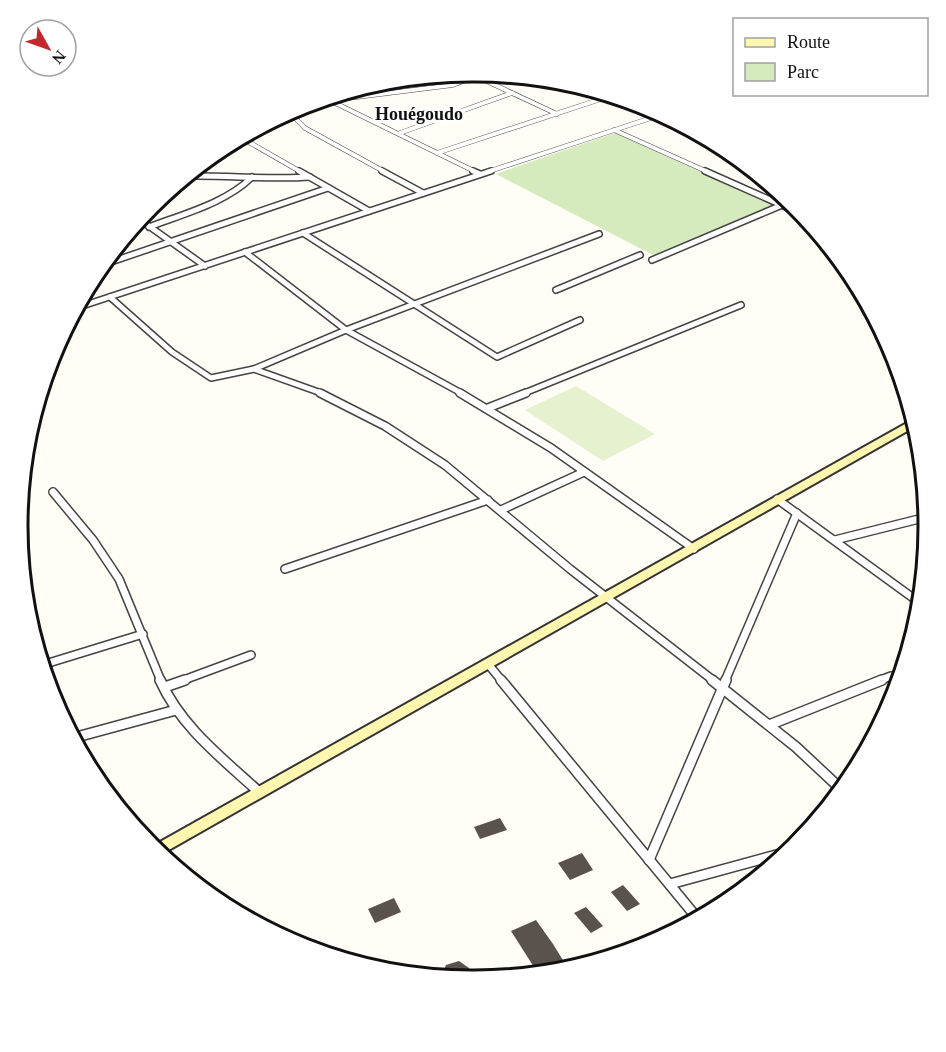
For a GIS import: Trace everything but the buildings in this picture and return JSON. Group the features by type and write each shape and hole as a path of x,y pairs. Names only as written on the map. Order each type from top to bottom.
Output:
{"street":[{"path":"355,98 373,97 460,82"},
{"path":"488,82 557,114"},
{"path":"400,133 512,93"},
{"path":"437,153 599,100"},
{"path":"336,103 480,174"},
{"path":"295,118 305,128 423,193"},
{"path":"88,304 650,118"},
{"path":"614,130 780,205"},
{"path":"249,142 369,211"},
{"path":"198,176 279,179 310,177"},
{"path":"149,227 232,192 249,182 252,177"},
{"path":"116,260 328,189"},
{"path":"652,260 781,206"},
{"path":"147,225 205,266"},
{"path":"303,233 498,357 524,343 580,320"},
{"path":"110,297 172,352 209,377 221,378 254,369 346,330 599,234"},
{"path":"245,252 346,330 488,408 694,549"},
{"path":"556,290 640,255"},
{"path":"488,408 741,305"},
{"path":"254,369 316,390 353,407 394,431 501,510 558,559 769,725 835,784"},
{"path":"164,845 694,549 777,499 906,427"},
{"path":"501,510 584,472"},
{"path":"53,492 90,535 111,564 176,710 259,792"},
{"path":"777,499 912,597"},
{"path":"285,569 488,500"},
{"path":"648,860 797,513"},
{"path":"834,540 918,519"},
{"path":"50,662 142,634"},
{"path":"165,687 251,655"},
{"path":"488,664 693,912"},
{"path":"769,725 891,676"},
{"path":"81,736 176,710"},
{"path":"670,884 769,857"}],"green space":[{"path":"615,133 776,206 655,256 496,174"},
{"path":"576,386 655,434 603,461 525,410"}],"district":[{"name":"Houégoudo","path":"419,114"}]}
